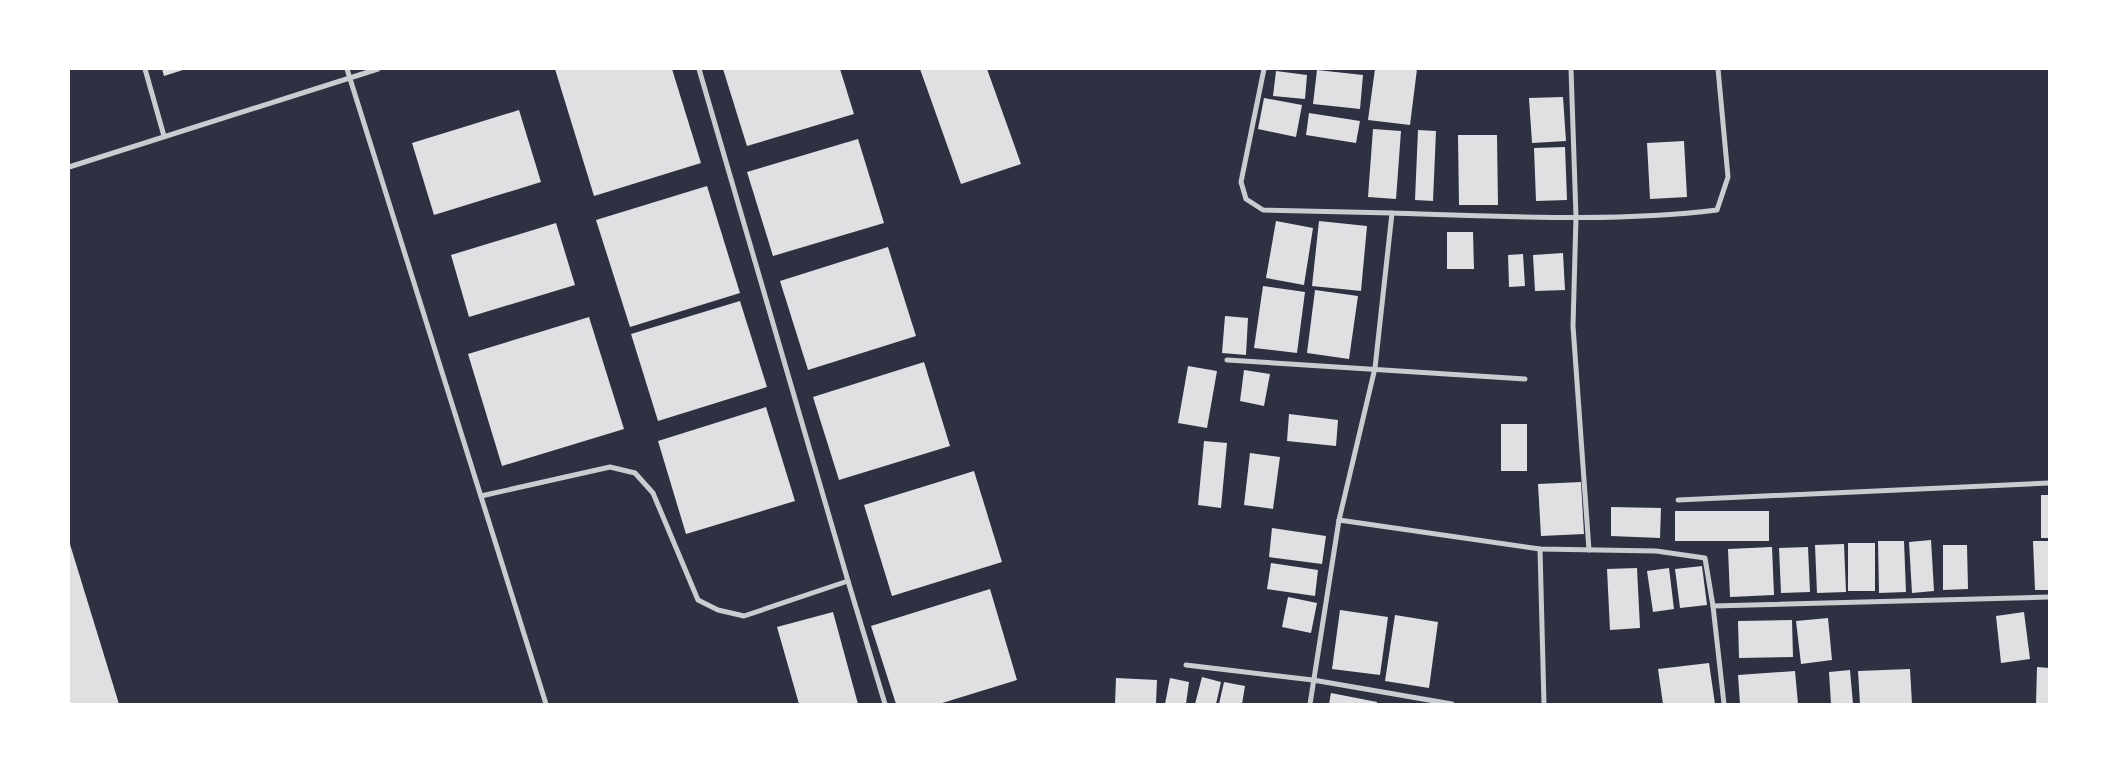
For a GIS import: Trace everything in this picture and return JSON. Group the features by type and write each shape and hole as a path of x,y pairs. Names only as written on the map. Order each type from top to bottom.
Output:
{"street":[{"path":"145,69 164,136"},
{"path":"347,69 546,704"},
{"path":"69,167 378,69"},
{"path":"699,69 885,704"},
{"path":"1264,69 1241,182 1246,199 1263,210 1576,217 1673,216 1717,210 1728,177 1718,69"},
{"path":"1570,69 1576,217 1573,326 1589,550"},
{"path":"1310,704 1339,520 1375,368 1392,214"},
{"path":"1227,360 1525,379"},
{"path":"481,496 610,467 636,472 653,493 698,600 718,610 744,616 848,581"},
{"path":"1678,500 2049,483"},
{"path":"1339,520 1540,549 1656,551 1705,558 1713,606 1724,704"},
{"path":"1540,549 1544,704"},
{"path":"1713,606 2049,597"},
{"path":"1186,665 1313,680 1452,704"}],"building":[{"path":"162,69 186,69 164,76"},
{"path":"555,69 672,69 701,163 594,196"},
{"path":"723,69 840,69 854,114 747,146"},
{"path":"920,69 987,69 1021,164 961,184"},
{"path":"1375,69 1417,69 1410,125 1368,120"},
{"path":"1317,70 1363,75 1360,109 1313,104"},
{"path":"1276,71 1307,75 1305,99 1273,96"},
{"path":"1563,97 1566,141 1532,143 1529,98"},
{"path":"1264,98 1302,105 1296,137 1258,129"},
{"path":"519,110 541,182 434,215 412,143"},
{"path":"1309,113 1360,121 1356,143 1306,135"},
{"path":"1373,129 1401,131 1396,199 1368,197"},
{"path":"1418,130 1436,131 1433,201 1415,200"},
{"path":"1458,135 1497,135 1498,205 1459,205"},
{"path":"858,139 884,223 773,256 747,172"},
{"path":"1684,141 1687,197 1650,199 1647,143"},
{"path":"1565,147 1567,200 1536,201 1534,148"},
{"path":"707,186 740,293 630,327 596,220"},
{"path":"1276,221 1313,228 1304,285 1266,278"},
{"path":"1319,221 1367,226 1361,291 1312,286"},
{"path":"556,223 575,285 469,317 451,255"},
{"path":"1447,232 1473,232 1474,269 1447,269"},
{"path":"888,247 916,336 808,370 780,281"},
{"path":"1563,253 1565,290 1535,291 1533,255"},
{"path":"1523,254 1525,286 1509,287 1508,255"},
{"path":"1263,286 1305,292 1297,353 1254,348"},
{"path":"1315,290 1358,296 1349,359 1307,353"},
{"path":"740,301 767,387 658,421 631,334"},
{"path":"1225,316 1248,318 1246,355 1222,353"},
{"path":"589,317 624,429 502,466 468,354"},
{"path":"924,362 950,446 839,480 813,397"},
{"path":"1188,366 1217,371 1207,428 1178,423"},
{"path":"1244,370 1270,374 1264,406 1240,401"},
{"path":"766,407 795,501 686,534 658,441"},
{"path":"1289,414 1338,420 1336,446 1287,441"},
{"path":"1501,424 1527,424 1527,471 1501,471"},
{"path":"1204,441 1227,443 1221,508 1198,505"},
{"path":"1250,453 1280,457 1273,509 1244,505"},
{"path":"974,471 1002,562 892,596 864,505"},
{"path":"1581,482 1584,534 1541,536 1538,484"},
{"path":"2041,495 2049,495 2049,538 2041,538"},
{"path":"1611,507 1661,508 1660,538 1611,536"},
{"path":"1675,511 1769,511 1769,541 1675,541"},
{"path":"1272,528 1326,536 1322,564 1269,557"},
{"path":"1931,540 1934,591 1912,593 1909,542"},
{"path":"69,541 119,704 69,704"},
{"path":"1878,541 1904,541 1906,592 1879,593"},
{"path":"2033,541 2049,541 2049,590 2035,590"},
{"path":"1848,543 1875,543 1875,591 1848,591"},
{"path":"1844,544 1846,592 1817,593 1815,545"},
{"path":"1943,545 1967,545 1968,589 1943,590"},
{"path":"1772,547 1774,595 1730,597 1728,549"},
{"path":"1808,547 1810,592 1781,593 1779,548"},
{"path":"1271,563 1318,570 1315,596 1267,589"},
{"path":"1702,566 1707,605 1680,608 1675,569"},
{"path":"1637,568 1640,628 1610,630 1607,569"},
{"path":"1669,568 1674,609 1653,612 1647,571"},
{"path":"990,589 1017,680 939,704 896,704 871,626"},
{"path":"1288,597 1317,603 1311,633 1282,627"},
{"path":"1340,610 1388,617 1380,675 1332,669"},
{"path":"833,612 858,704 799,704 777,627"},
{"path":"2024,612 2030,659 2001,663 1996,616"},
{"path":"1395,615 1438,622 1429,688 1385,681"},
{"path":"1828,618 1832,660 1801,664 1796,621"},
{"path":"1792,620 1793,657 1739,658 1738,621"},
{"path":"1709,663 1715,704 1663,704 1658,669"},
{"path":"2037,667 2049,668 2049,704 2036,704"},
{"path":"1910,669 1912,704 1860,704 1858,671"},
{"path":"1850,670 1853,704 1831,704 1829,672"},
{"path":"1795,671 1798,704 1740,704 1738,675"},
{"path":"1202,677 1221,682 1216,704 1195,704"},
{"path":"1116,678 1157,680 1156,704 1115,704"},
{"path":"1170,678 1189,682 1186,704 1165,704"},
{"path":"1224,682 1245,686 1242,704 1219,704"},
{"path":"1331,693 1377,702 1377,704 1329,704"}]}
